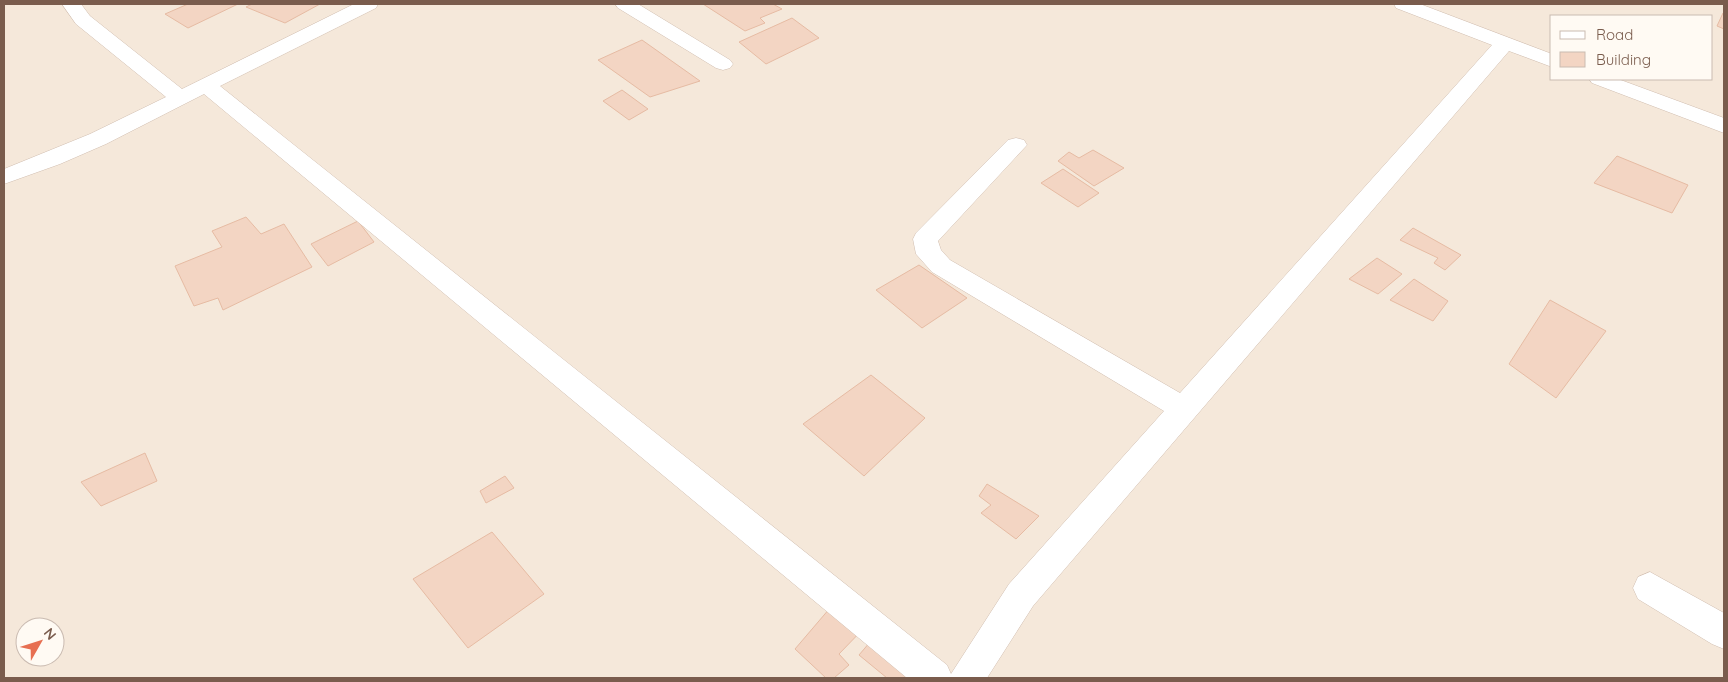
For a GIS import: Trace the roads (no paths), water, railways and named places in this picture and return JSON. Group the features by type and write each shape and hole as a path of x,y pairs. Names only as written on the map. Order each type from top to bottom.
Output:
{"street":[{"path":"71,4 83,20 182,99"},
{"path":"4,177 30,168 182,99 369,4"},
{"path":"625,4 723,64"},
{"path":"1403,4 1550,60"},
{"path":"967,678 1020,596 1505,43"},
{"path":"1602,80 1724,126"},
{"path":"207,86 934,678"},
{"path":"1016,145 925,239 929,254 941,266 1184,409"},
{"path":"1650,588 1724,632"}]}
